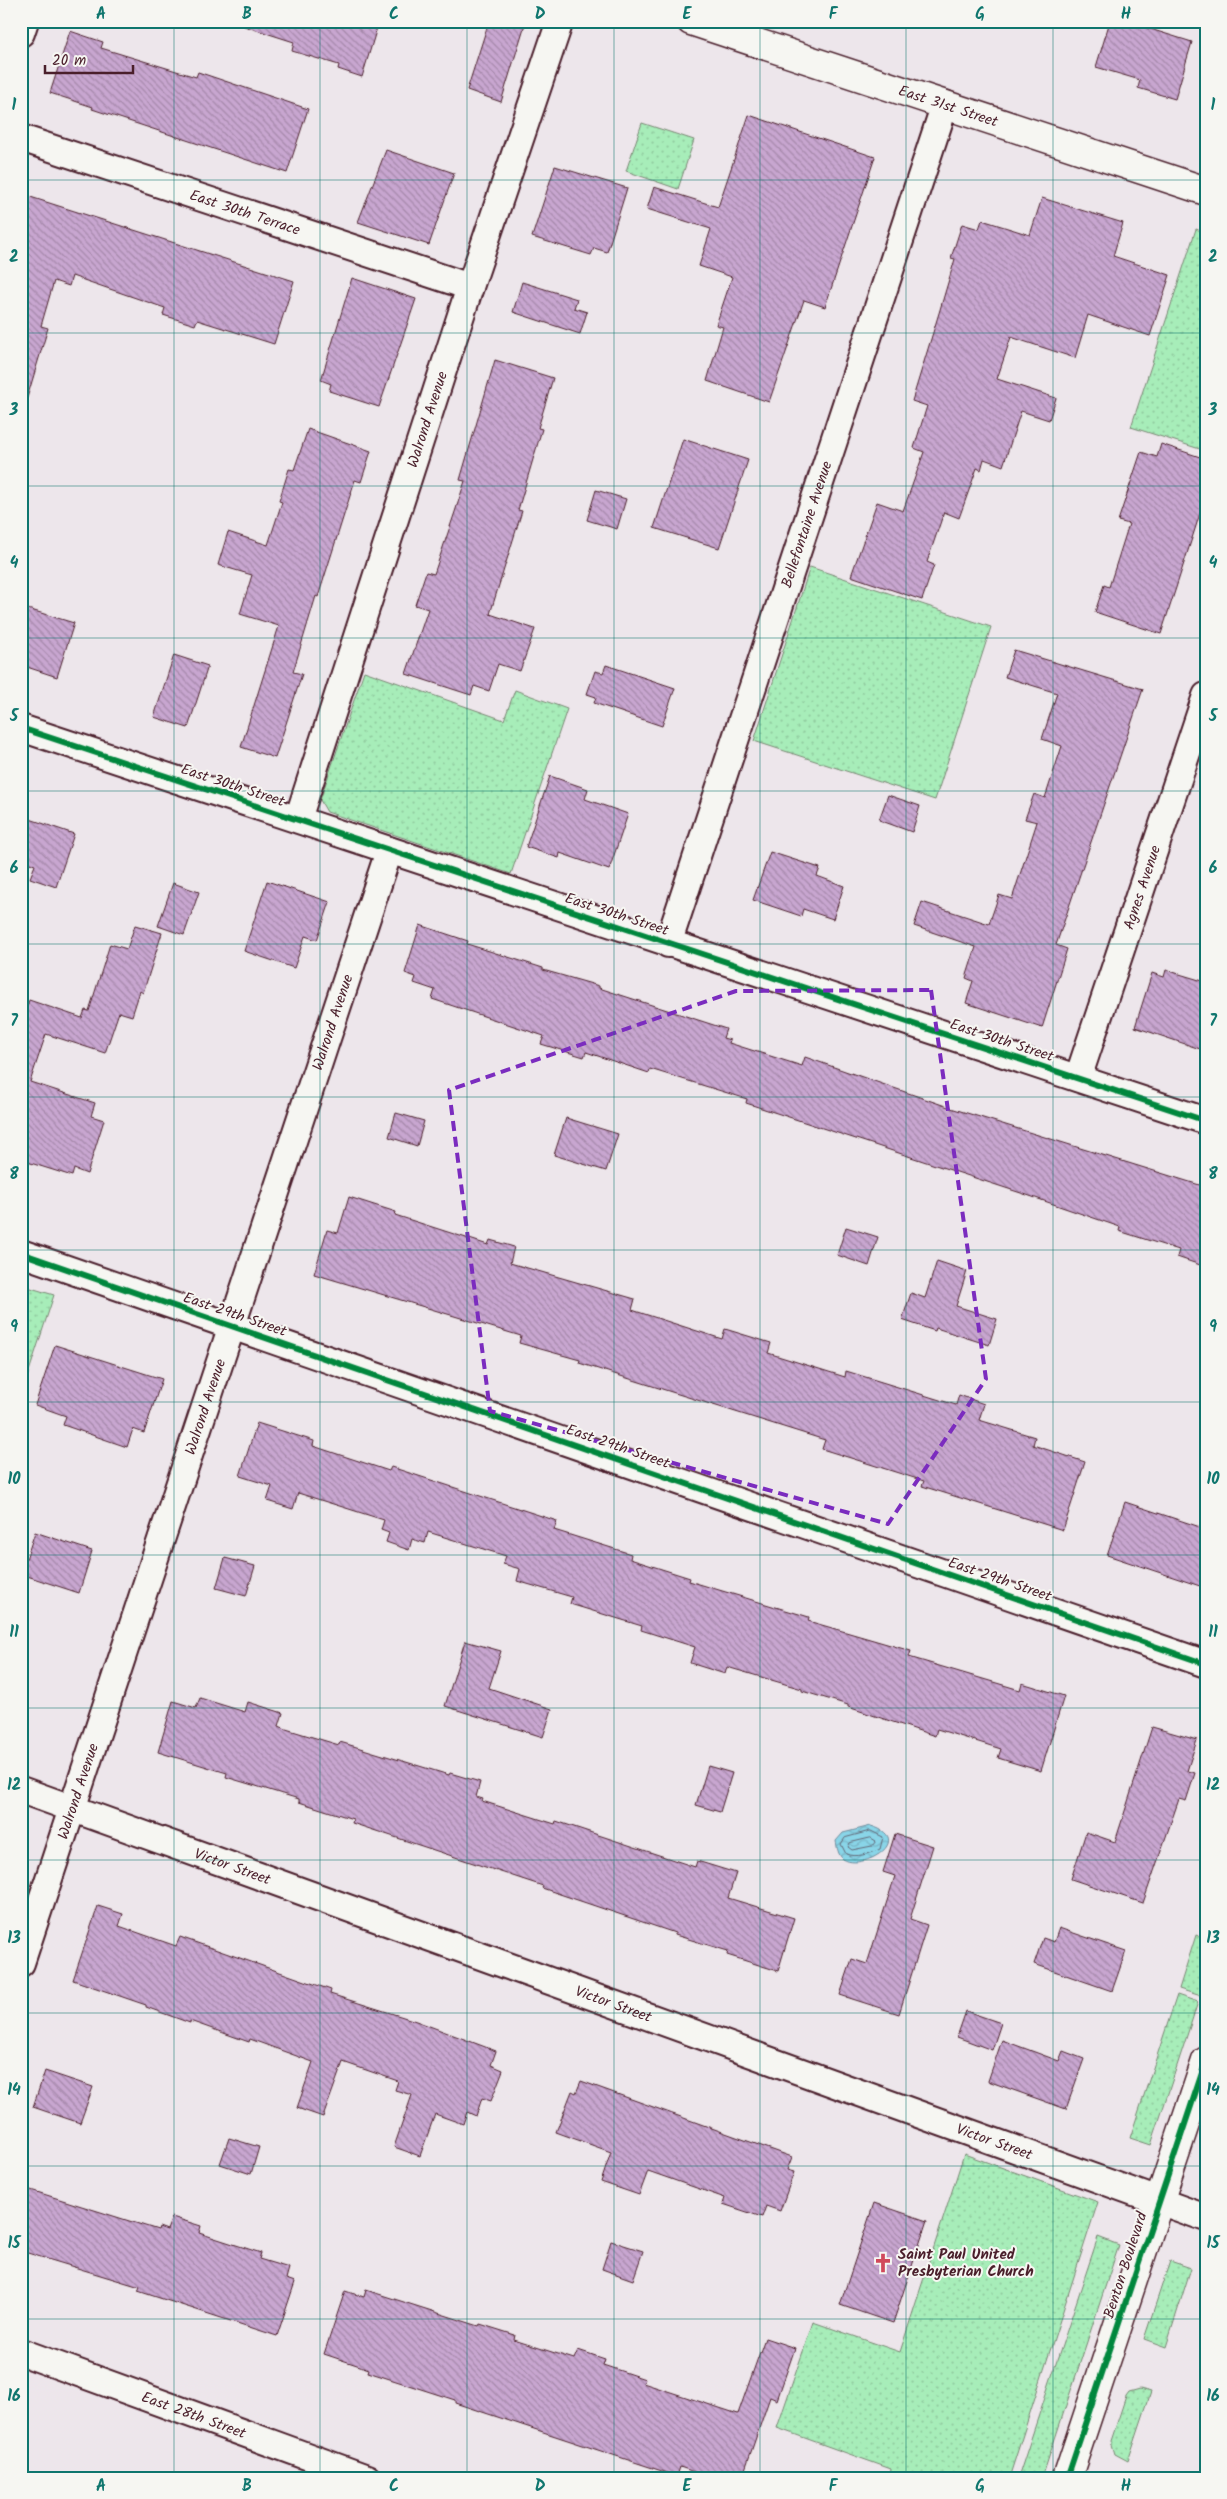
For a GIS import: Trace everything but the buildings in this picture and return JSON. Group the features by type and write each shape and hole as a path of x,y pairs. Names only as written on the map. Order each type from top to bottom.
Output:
{"main road":[{"name":"East 31st Street","path":"691,21 1206,191"},
{"name":"Benton Boulevard","path":"1067,2478 1206,2061"}],"street":[{"path":"21,33 25,21"},
{"name":"Walrond Avenue","path":"298,819 470,287 560,21"},
{"name":"Bellefontaine Avenue","path":"668,944 944,104"},
{"name":"East 30th Terrace","path":"21,138 470,287"},
{"name":"Agnes Avenue","path":"1078,1078 1206,696"},
{"name":"East 30th Street","path":"21,728 1206,1121"},
{"name":"Walrond Avenue","path":"21,1963 389,851"},
{"name":"East 29th Street","path":"21,1253 1206,1664"},
{"name":"Victor Street","path":"21,1790 72,1806 1206,2218"},
{"name":"East 28th Street","path":"21,2352 367,2478"}],"highlighted area":[{"path":"931,990 986,1379 888,1524 490,1411 449,1090 736,991"}],"green space":[{"path":"642,123 694,140 678,189 626,171"},
{"path":"1196,229 1206,233 1206,451 1131,427"},
{"path":"810,567 991,627 935,800 754,741"},
{"path":"364,671 504,720 515,690 567,709 511,874 327,812 320,800"},
{"path":"21,1285 54,1295 21,1396"},
{"path":"1196,1935 1206,1939 1206,1980 1201,1996 1179,1989"},
{"path":"1177,1995 1198,2002 1151,2145 1130,2138"},
{"path":"964,2154 1098,2202 1009,2478 889,2478 891,2469 777,2428 813,2322 900,2352"},
{"path":"1098,2237 1119,2245 1042,2478 1018,2478"},
{"path":"1170,2261 1191,2268 1166,2347 1144,2339"},
{"path":"1140,2389 1151,2392 1128,2461 1115,2454 1111,2441 1126,2396 1129,2392"}],"water":[{"path":"871,1826 884,1832 888,1838 887,1846 873,1858 852,1862 843,1859 839,1853 836,1841 843,1833"}],"cycle path":[{"path":"21,728 1206,1121"},
{"path":"21,1253 1206,1664"},
{"path":"1067,2478 1206,2061"}],"place":[{"name":"Saint Paul United Presbyterian Church","path":"883,2263"}]}
